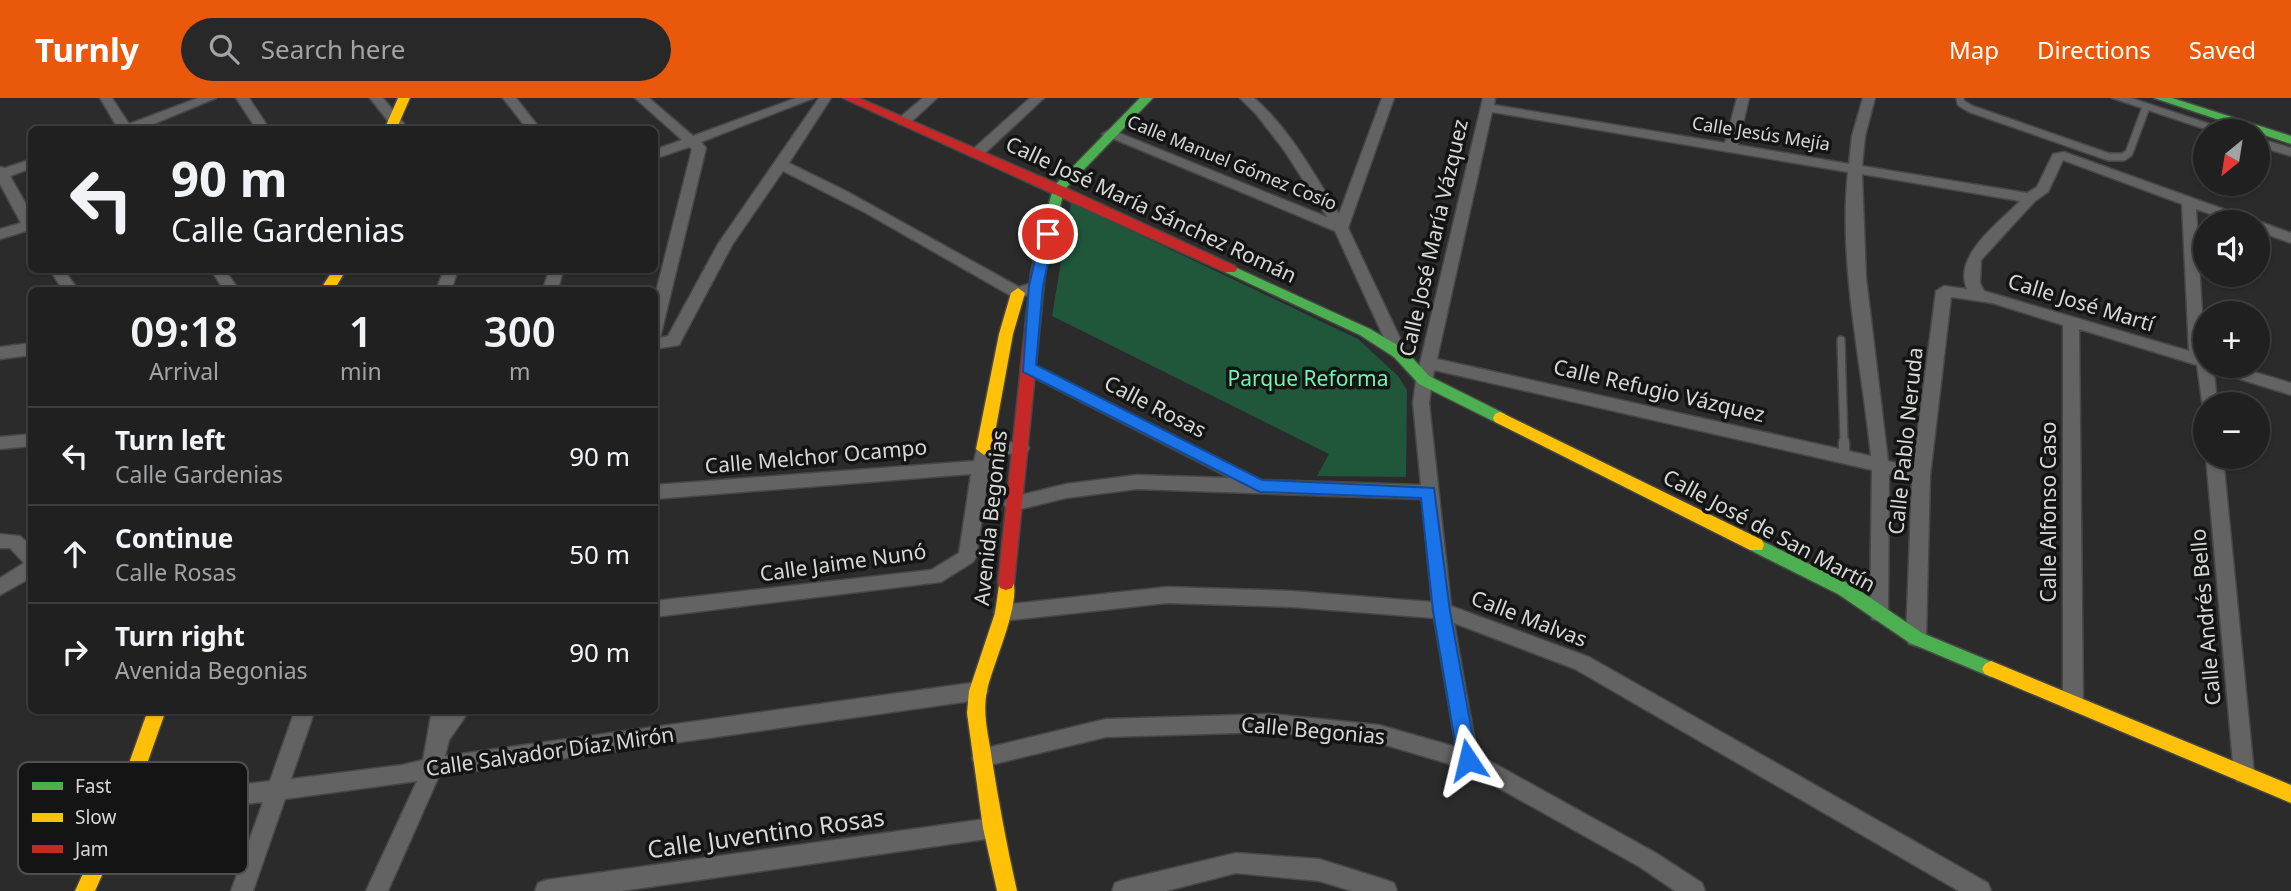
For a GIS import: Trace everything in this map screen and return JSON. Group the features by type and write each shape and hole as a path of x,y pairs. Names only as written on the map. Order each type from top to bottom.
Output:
{"street":[{"path":"106,98 124,126"},
{"path":"136,126 210,98"},
{"path":"242,98 261,126"},
{"path":"376,98 396,126"},
{"path":"396,126 404,98"},
{"path":"641,98 699,148 658,317"},
{"path":"658,154 808,98"},
{"path":"658,343 673,341 725,244 825,98"},
{"name":"Calle José María Sánchez Román","path":"849,98 1058,188 1365,332 1399,353 1424,383"},
{"path":"904,121 931,98"},
{"path":"977,153 1038,98"},
{"path":"1058,188 1147,98"},
{"path":"1246,98 1265,104 1341,228 1399,353"},
{"path":"1341,228 1388,98"},
{"path":"1730,148 1743,98"},
{"path":"1869,98 1861,118 1856,169 1855,224 1880,466 1879,613"},
{"path":"2118,98 2153,102 2291,140"},
{"path":"2198,98 2291,128"},
{"path":"515,100 532,126"},
{"name":"Calle Jesús Mejía","path":"1487,102 1730,148 2030,198"},
{"name":"Calle José María Vázquez","path":"1468,760 1442,611 1429,492 1424,383 1487,102"},
{"path":"2153,102 2195,119"},
{"name":"Calle Manuel Gómez Cosío","path":"1109,134 1341,228"},
{"path":"2270,146 2291,152"},
{"path":"1978,296 1972,283 1975,259 2030,198 2043,189 2054,162 2064,156 2210,210"},
{"path":"28,164 1,173 28,223"},
{"path":"781,165 814,179 951,258 1018,293 1036,286"},
{"name":"Avenida Begonias","path":"1007,891 993,828 976,713 978,691 1003,612 1036,286 1058,188"},
{"path":"2189,203 2194,301"},
{"path":"0,234 28,227"},
{"path":"2270,230 2291,238"},
{"name":"Calle José Martí","path":"1944,291 1978,296 2071,321 2193,359"},
{"name":"Calle Pablo Neruda","path":"1916,638 1921,476 1944,291"},
{"path":"982,458 1006,334 1018,293"},
{"name":"Calle Alfonso Caso","path":"2071,321 2073,702"},
{"path":"0,353 28,350"},
{"path":"0,362 28,359"},
{"name":"Calle Rosas","path":"1028,368 1260,486"},
{"path":"2255,378 2291,389"},
{"name":"Calle Refugio Vázquez","path":"1424,383 1844,456 1921,476"},
{"name":"Calle José de San Martín","path":"1424,383 1844,589 1916,638 2291,794"},
{"path":"0,443 28,440"},
{"name":"Calle Melchor Ocampo","path":"658,492 982,458 1021,448"},
{"name":"Calle Jaime Nunó","path":"658,610 934,577 967,557 982,458"},
{"name":"Calle Andrés Bello","path":"2215,469 2244,774"},
{"path":"1013,504 1045,495 1137,482 1429,492"},
{"path":"0,541 14,541 28,555"},
{"path":"0,587 28,570"},
{"name":"Calle Malvas","path":"1003,612 1167,595 1292,599 1442,611 1488,625 1582,663 1980,891"},
{"name":"Calle Salvador Díaz Mirón","path":"248,795 978,691"},
{"path":"242,891 303,714"},
{"path":"377,891 433,767 442,733 442,714"},
{"path":"442,733 457,714"},
{"path":"137,762 151,716"},
{"name":"Calle Begonias","path":"982,758 1106,728 1271,723 1379,734 1468,760 1648,860 1694,891"},
{"name":"Calle Juventino Rosas","path":"545,891 993,828"},
{"path":"1123,891 1236,863 1319,870 1386,891"},
{"path":"85,891 93,874"}],"lane":[{"path":"1960,98 1961,103 1971,109 2109,157 2123,158 2129,153 2153,102"},
{"path":"1841,340 1844,456"}],"green space":[{"name":"Parque Reforma","path":"1071,202 1358,339 1398,376 1407,390 1406,477 1317,476 1329,454 1052,316"}],"traffic: fast":[{"path":"1047,234 1058,189 1147,98"},
{"path":"2160,98 2291,140"},
{"path":"1230,269 1365,332 1399,353 1424,380 1500,418"},
{"path":"1756,545 1844,589 1916,638 1991,669"}],"traffic: slow":[{"path":"392,126 404,98"},
{"path":"329,287 337,273"},
{"path":"984,449 1006,334 1018,293"},
{"path":"1500,418 1756,545"},
{"path":"1006,583 1003,613 978,691 976,713 993,828 1007,891"},
{"path":"1991,669 2291,794"},
{"path":"139,762 156,714"},
{"path":"85,891 93,874"}],"traffic: jam":[{"path":"849,98 1058,189 1230,269"},
{"path":"1006,583 1038,273 1047,234"}],"route":[{"path":"1048,234 1036,286 1028,368 1260,486 1429,492 1442,611 1468,760"}]}
